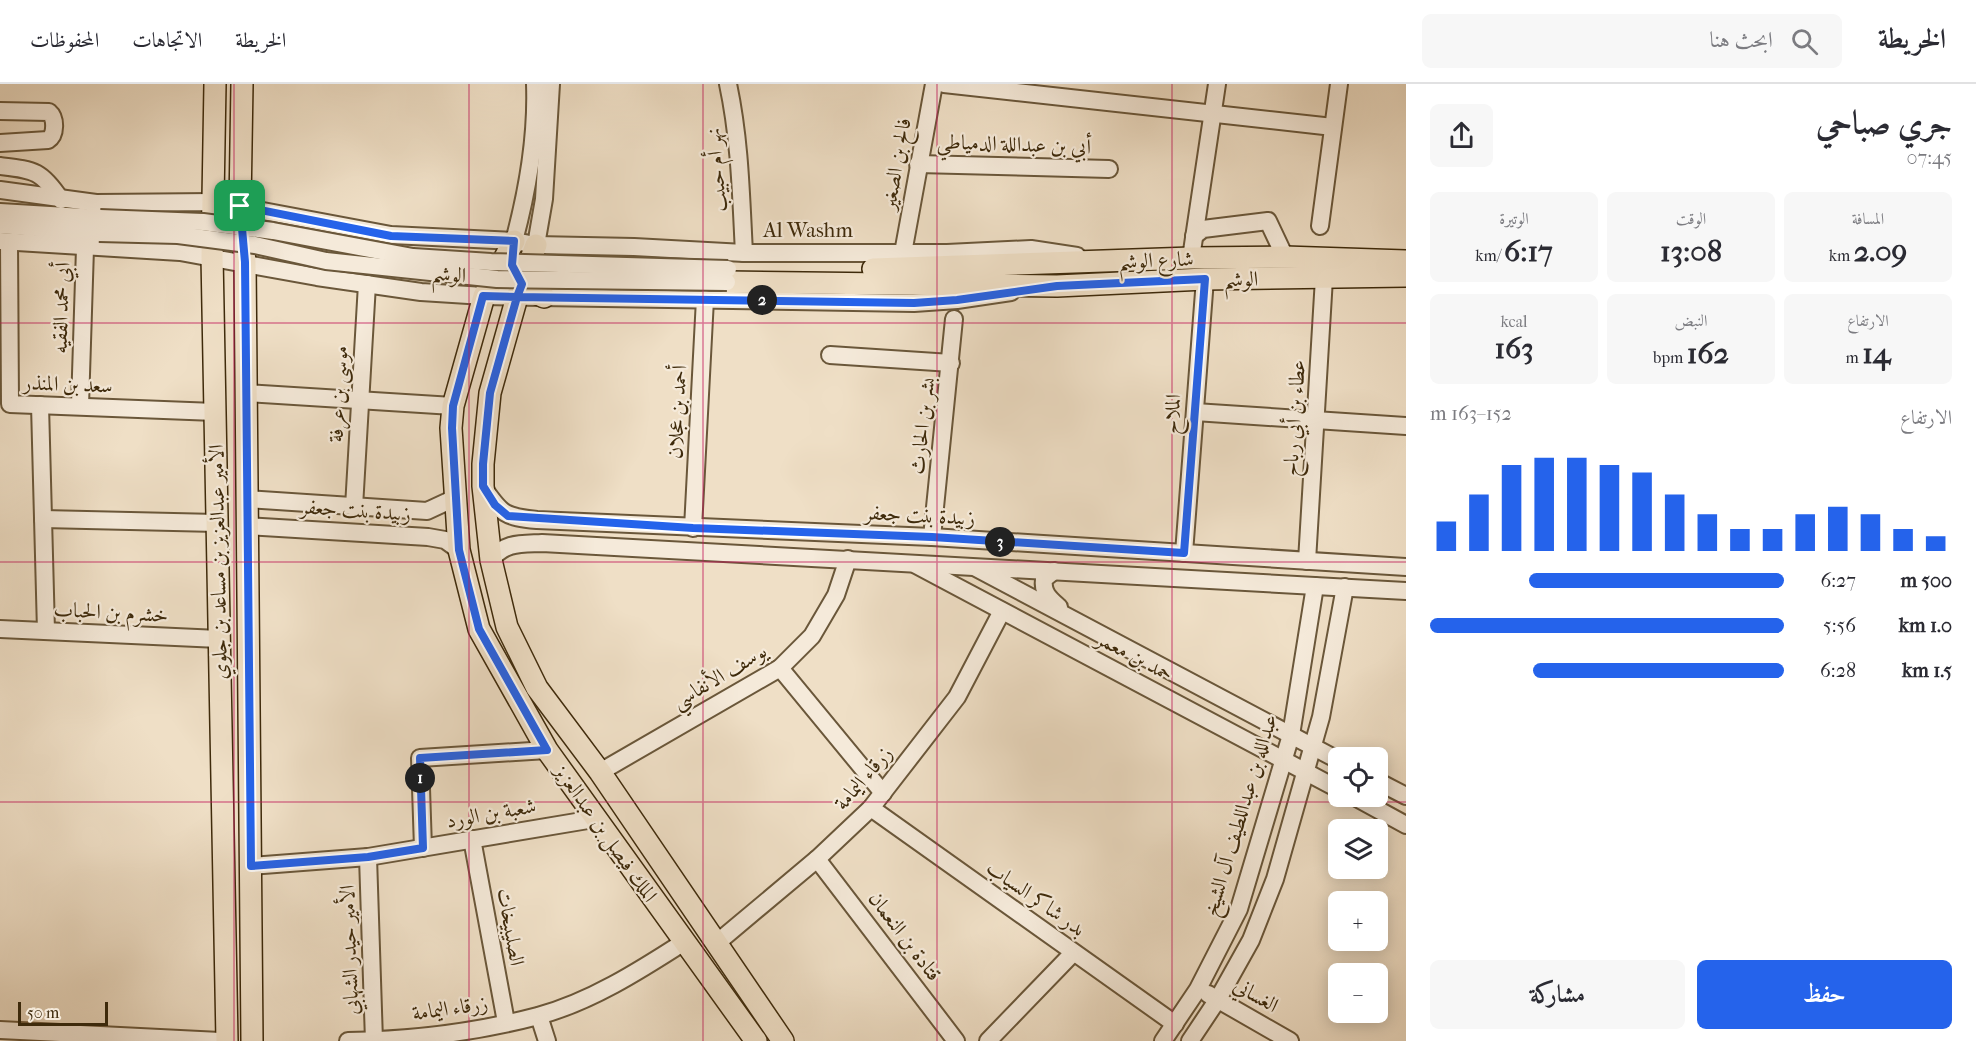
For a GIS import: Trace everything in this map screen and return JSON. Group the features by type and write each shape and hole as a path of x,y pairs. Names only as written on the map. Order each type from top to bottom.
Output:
{"main road":[{"name":"الأمير عبدالعزيز بن مساعد بن جلوي","path":"214,84 212,256 227,1041"},
{"name":"الأمير عبدالعزيز بن مساعد بن جلوي","path":"242,84 240,206 245,262 252,1041"},
{"path":"514,241 511,258 518,286"},
{"name":"الملك فيصل بن عبدالعزيز","path":"514,241 478,294 453,406 454,498 459,550 479,629 547,750 594,819 754,1040"},
{"name":"الملك فيصل بن عبدالعزيز","path":"536,245 518,286 490,393 483,486 491,560 507,627 537,688 600,772 718,942 783,1041"},
{"name":"شارع الوشم","path":"1051,263 1285,257 1406,261"},
{"name":"الوشم","path":"728,275 1051,263"},
{"name":"الوشم","path":"728,275 1057,286 1205,279 1406,276"},
{"path":"478,294 508,283 544,297"}],"street":[{"path":"514,241 525,201 533,157 535,84"},
{"path":"536,245 544,199 551,84"},
{"name":"نهر أم حبيب","path":"728,84 741,171 744,253"},
{"name":"فالح بن الصغير","path":"903,253 934,84"},
{"path":"944,84 1090,91 1212,112 1333,127"},
{"path":"1191,258 1217,84"},
{"path":"1320,226 1339,84"},
{"path":"0,111 49,112 54,118 53,134 48,140 0,143"},
{"name":"أبي بن عبداللة الدمياطي","path":"918,164 1109,169"},
{"path":"0,166 39,173 46,177 55,199 0,196"},
{"name":"الوشم","path":"0,190 96,203 214,202 391,236 514,241"},
{"name":"الوشم","path":"0,212 255,245 326,261 497,279 728,275"},
{"path":"1194,236 1203,229 1268,221 1285,257"},
{"name":"الوشم","path":"0,225 99,225"},
{"path":"467,239 483,249 489,268 478,294"},
{"name":"الوشم","path":"5,241 85,248 180,252 421,292 478,294"},
{"name":"سعد بن المنذر","path":"5,241 10,404 215,412"},
{"name":"Al Washm","path":"514,241 536,245 744,253 903,253 1031,249 1102,262"},
{"path":"632,299 623,298 609,288 604,272 606,263 617,250 634,247"},
{"name":"أبي محمد الفقيه","path":"80,406 85,248"},
{"name":"عطاء بن أبي رباح","path":"1307,561 1324,278"},
{"name":"الملاح","path":"1184,553 1205,279"},
{"name":"موسى بن عرفة","path":"354,507 367,284"},
{"path":"544,297 914,303 957,300 1057,286"},
{"name":"أحمد بن عجلان","path":"693,528 705,299"},
{"name":"بشر بن الحارث","path":"932,537 954,319"},
{"path":"830,355 951,363"},
{"path":"246,393 360,402 453,406"},
{"path":"40,405 46,631"},
{"path":"1195,412 1406,426"},
{"name":"زبيدة بنت جعفر","path":"483,486 495,505 508,516 537,520 932,537 1406,567"},
{"name":"زبيدة بنت جعفر","path":"248,499 427,511 454,498"},
{"path":"411,510 419,514 423,524 418,534 411,536"},
{"path":"43,519 217,523"},
{"path":"537,520 531,523 527,532 531,539 542,543"},
{"name":"زبيدة بنت جعفر","path":"248,526 411,536 445,540 459,550"},
{"path":"491,560 510,544 542,543 1406,591"},
{"path":"1060,545 1073,549 1079,558 1074,568 1059,571 1044,579 1044,590 1047,597 1073,620"},
{"path":"1121,549 1109,553 1106,565 1109,570 1122,574"},
{"name":"يوسف الأنفاسي","path":"600,772 780,668 812,636 836,595 848,559"},
{"name":"حمد بن معمر","path":"910,562 1328,784"},
{"name":"حمد بن معمر","path":"971,566 1328,755"},
{"name":"عبدالله بن عبداللطيف آل الشيخ","path":"1163,1041 1198,989 1239,909 1291,735 1316,586"},
{"path":"1190,1041 1218,999 1251,940 1275,879 1321,717 1345,587"},
{"name":"زرقاء اليمامة","path":"718,942 817,859 871,808 957,697 1002,611"},
{"name":"خشرم بن الحباب","path":"0,629 219,639"},
{"path":"780,668 883,793"},
{"path":"423,848 420,758 547,750"},
{"path":"1388,787 1406,796"},
{"path":"1373,807 1406,825"},
{"name":"بدر شاكر السياب","path":"871,808 1175,1024"},
{"name":"شعبة بن الورد","path":"251,866 368,857 594,819"},
{"name":"الصليبيخات","path":"472,839 506,1022"},
{"name":"الأمير حيدر الشهابي","path":"368,857 374,1041"},
{"name":"قتادة بن النعمان","path":"817,859 956,1041"},
{"name":"زرقاء اليمامة","path":"348,1041 402,1039 539,1016 594,994 639,971 684,942"},
{"path":"988,1041 1074,952"},
{"name":"الغساني","path":"1198,989 1290,1041"},
{"path":"539,1016 547,1041"},
{"path":"0,1030 56,1037 220,1041"}],"route":[{"path":"240,206 245,262 251,866 368,857 423,848 420,758 547,750 479,629 459,550 454,498 453,406 483,296 517,297 632,299 705,299 914,303 957,300 1057,286 1205,279 1184,553 932,537 537,520 508,516 495,505 483,486 483,464 490,393 517,297 522,284 512,265 514,241 391,236 240,206"}]}
